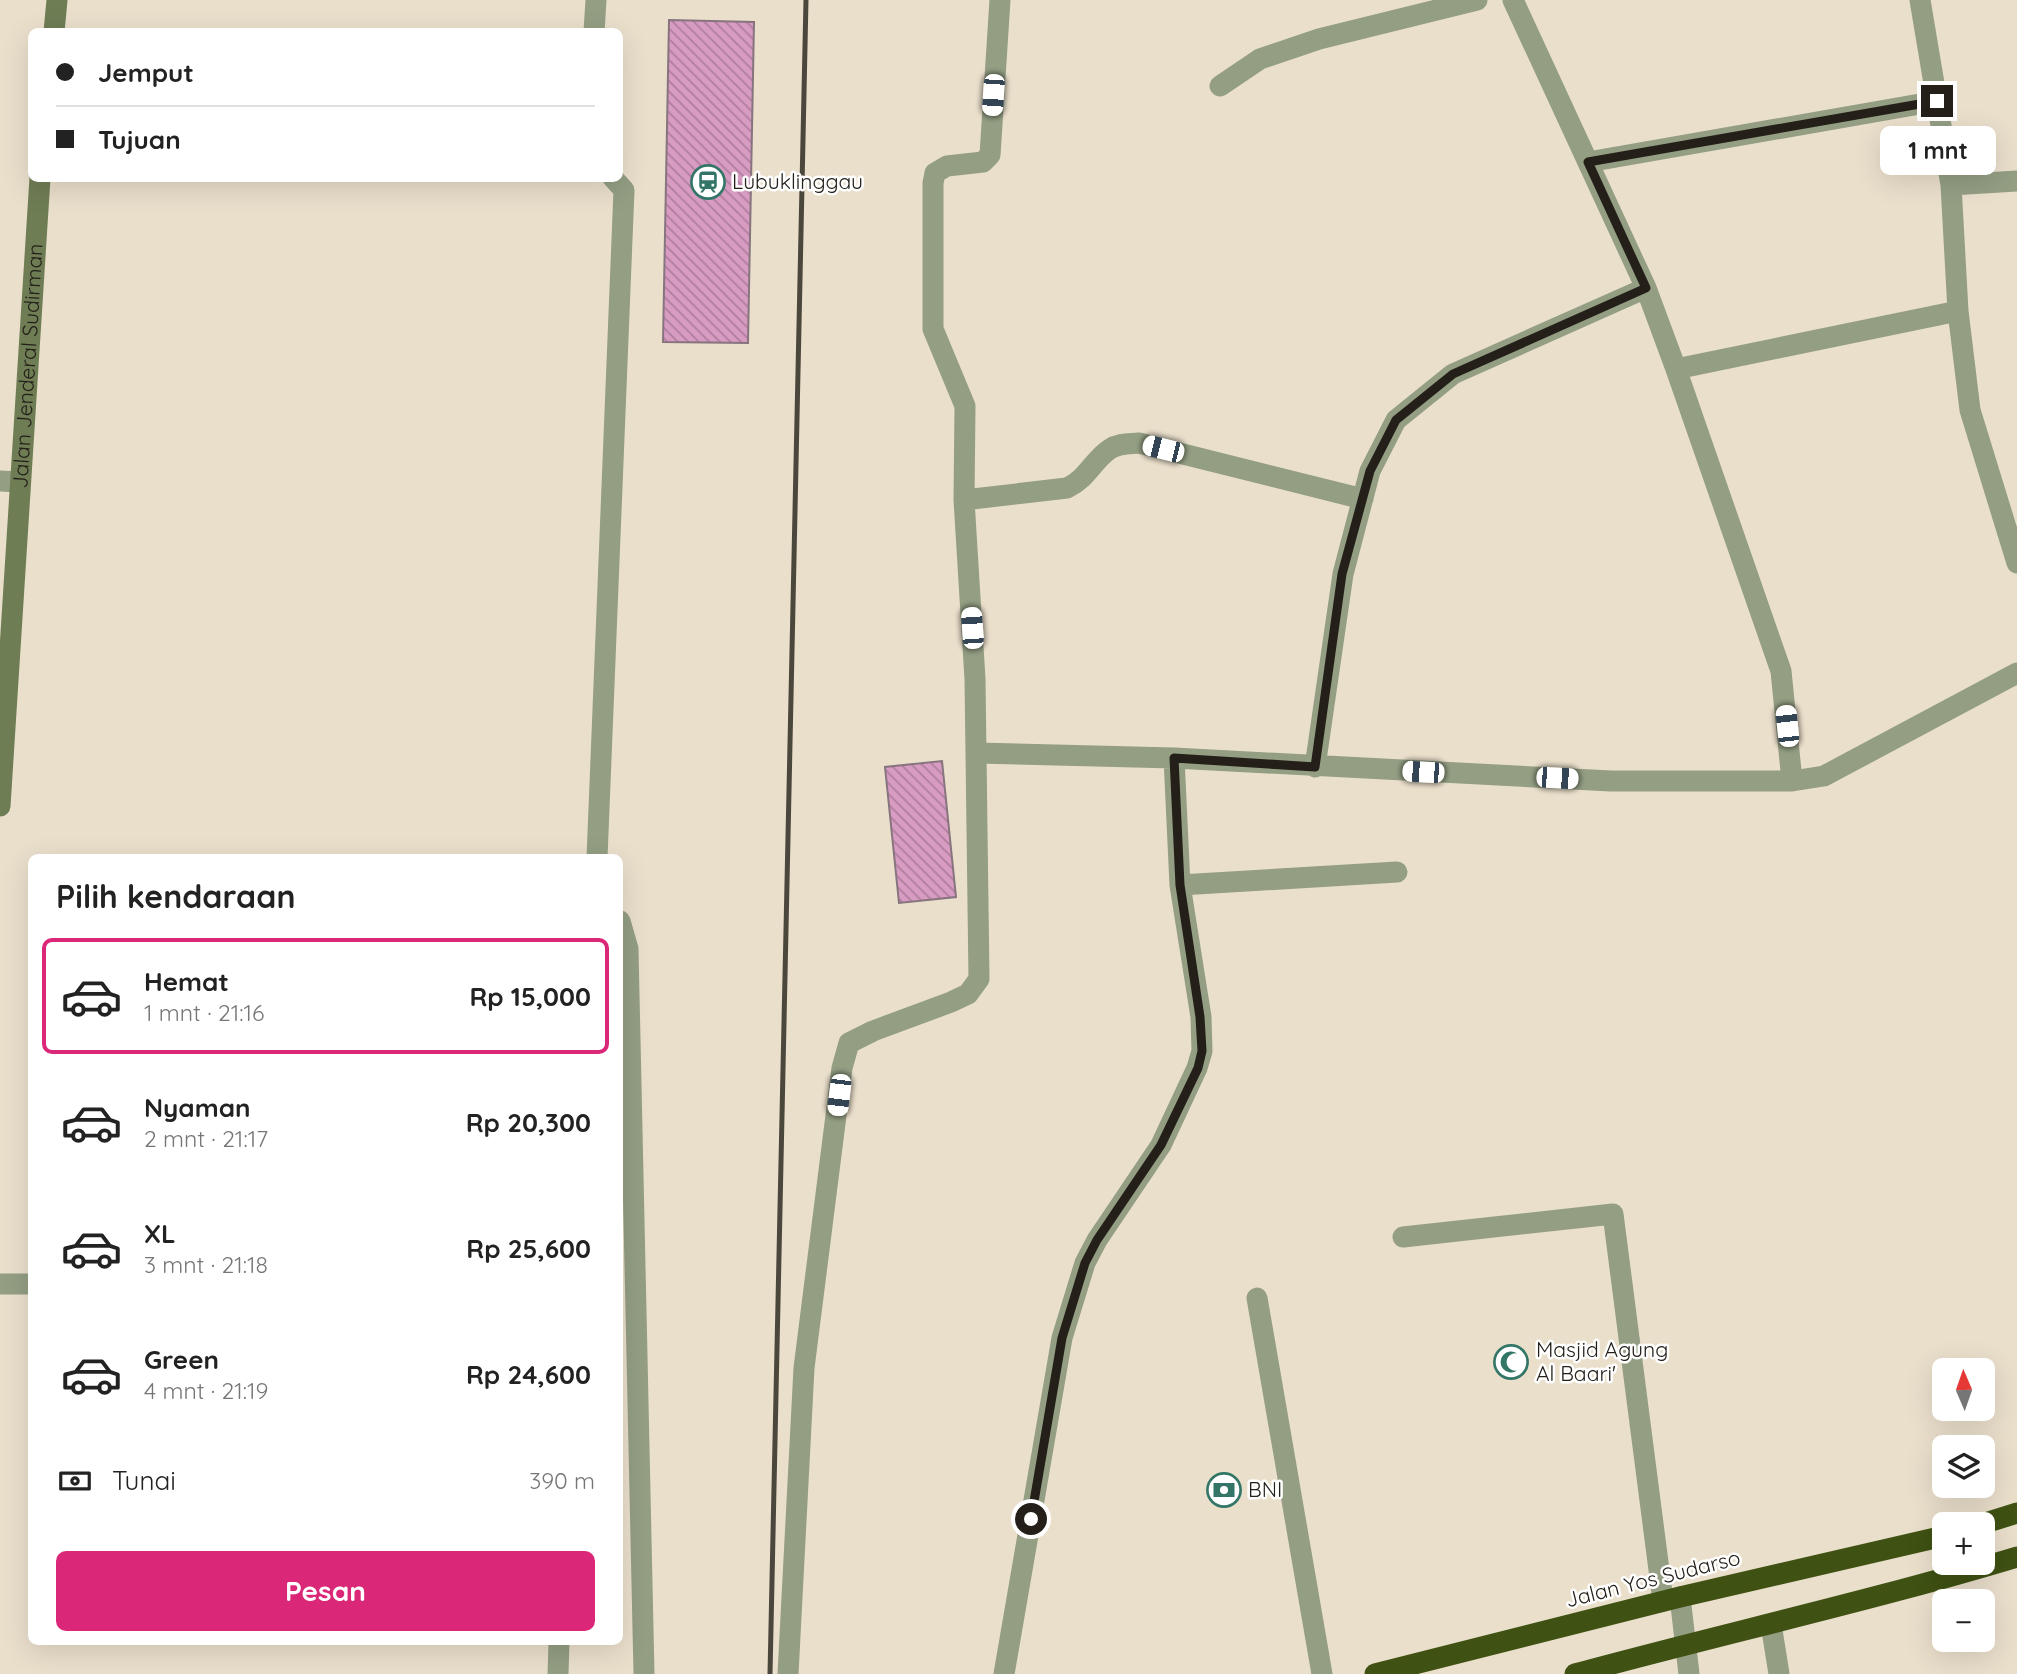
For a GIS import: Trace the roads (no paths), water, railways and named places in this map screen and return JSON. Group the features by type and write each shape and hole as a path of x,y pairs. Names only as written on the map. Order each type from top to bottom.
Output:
{"highway":[{"path":"1995,1520 2017,1513"},
{"name":"Jalan Yos Sudarso","path":"1375,1674 1672,1599 1932,1539"},
{"path":"1575,1674 2017,1558"}],"street":[{"path":"54,28 57,0"},
{"path":"594,28 596,0"},
{"path":"788,1674 804,1368 842,1068 849,1043 968,994 979,979 977,753 964,500 965,406 933,329 933,183 935,173 947,166 983,162 990,155 1000,0"},
{"path":"1220,86 1260,59 1319,39 1477,0"},
{"path":"1513,0 1646,288 1676,369 1781,671 1792,781"},
{"path":"1920,0 1951,185 1958,312 1970,410 2017,563"},
{"path":"1588,162 1937,101"},
{"path":"1951,185 2017,181"},
{"name":"Jalan Jenderal Sudirman","path":"0,806 10,481 40,182"},
{"path":"599,854 624,191 616,182"},
{"path":"1315,767 1342,574 1370,471 1396,420 1453,374 1646,288"},
{"path":"1676,369 1958,312"},
{"path":"964,500 1067,488 1079,482 1108,449 1120,444 1139,443 1363,499"},
{"path":"977,753 1174,758 1611,781 1792,781 1824,776 2017,673"},
{"path":"1004,1674 1062,1338 1070,1307 1085,1263 1097,1240 1161,1145 1198,1068 1202,1051 1200,1017 1180,885 1174,758"},
{"path":"1180,885 1397,872"},
{"path":"623,932 628,949 644,1674"},
{"path":"1403,1237 1613,1214 1672,1599 1685,1644 1689,1674"},
{"path":"0,1284 28,1284"},
{"path":"1257,1298 1322,1674"},
{"path":"1771,1624 1779,1674"},
{"path":"558,1674 559,1645"}],"railway":[{"path":"770,1674 806,0"}],"place":[{"name":"Lubuklinggau","path":"708,182"},
{"name":"Masjid Agung Al Baari'","path":"1511,1362"},
{"name":"BNI","path":"1224,1490"}]}
